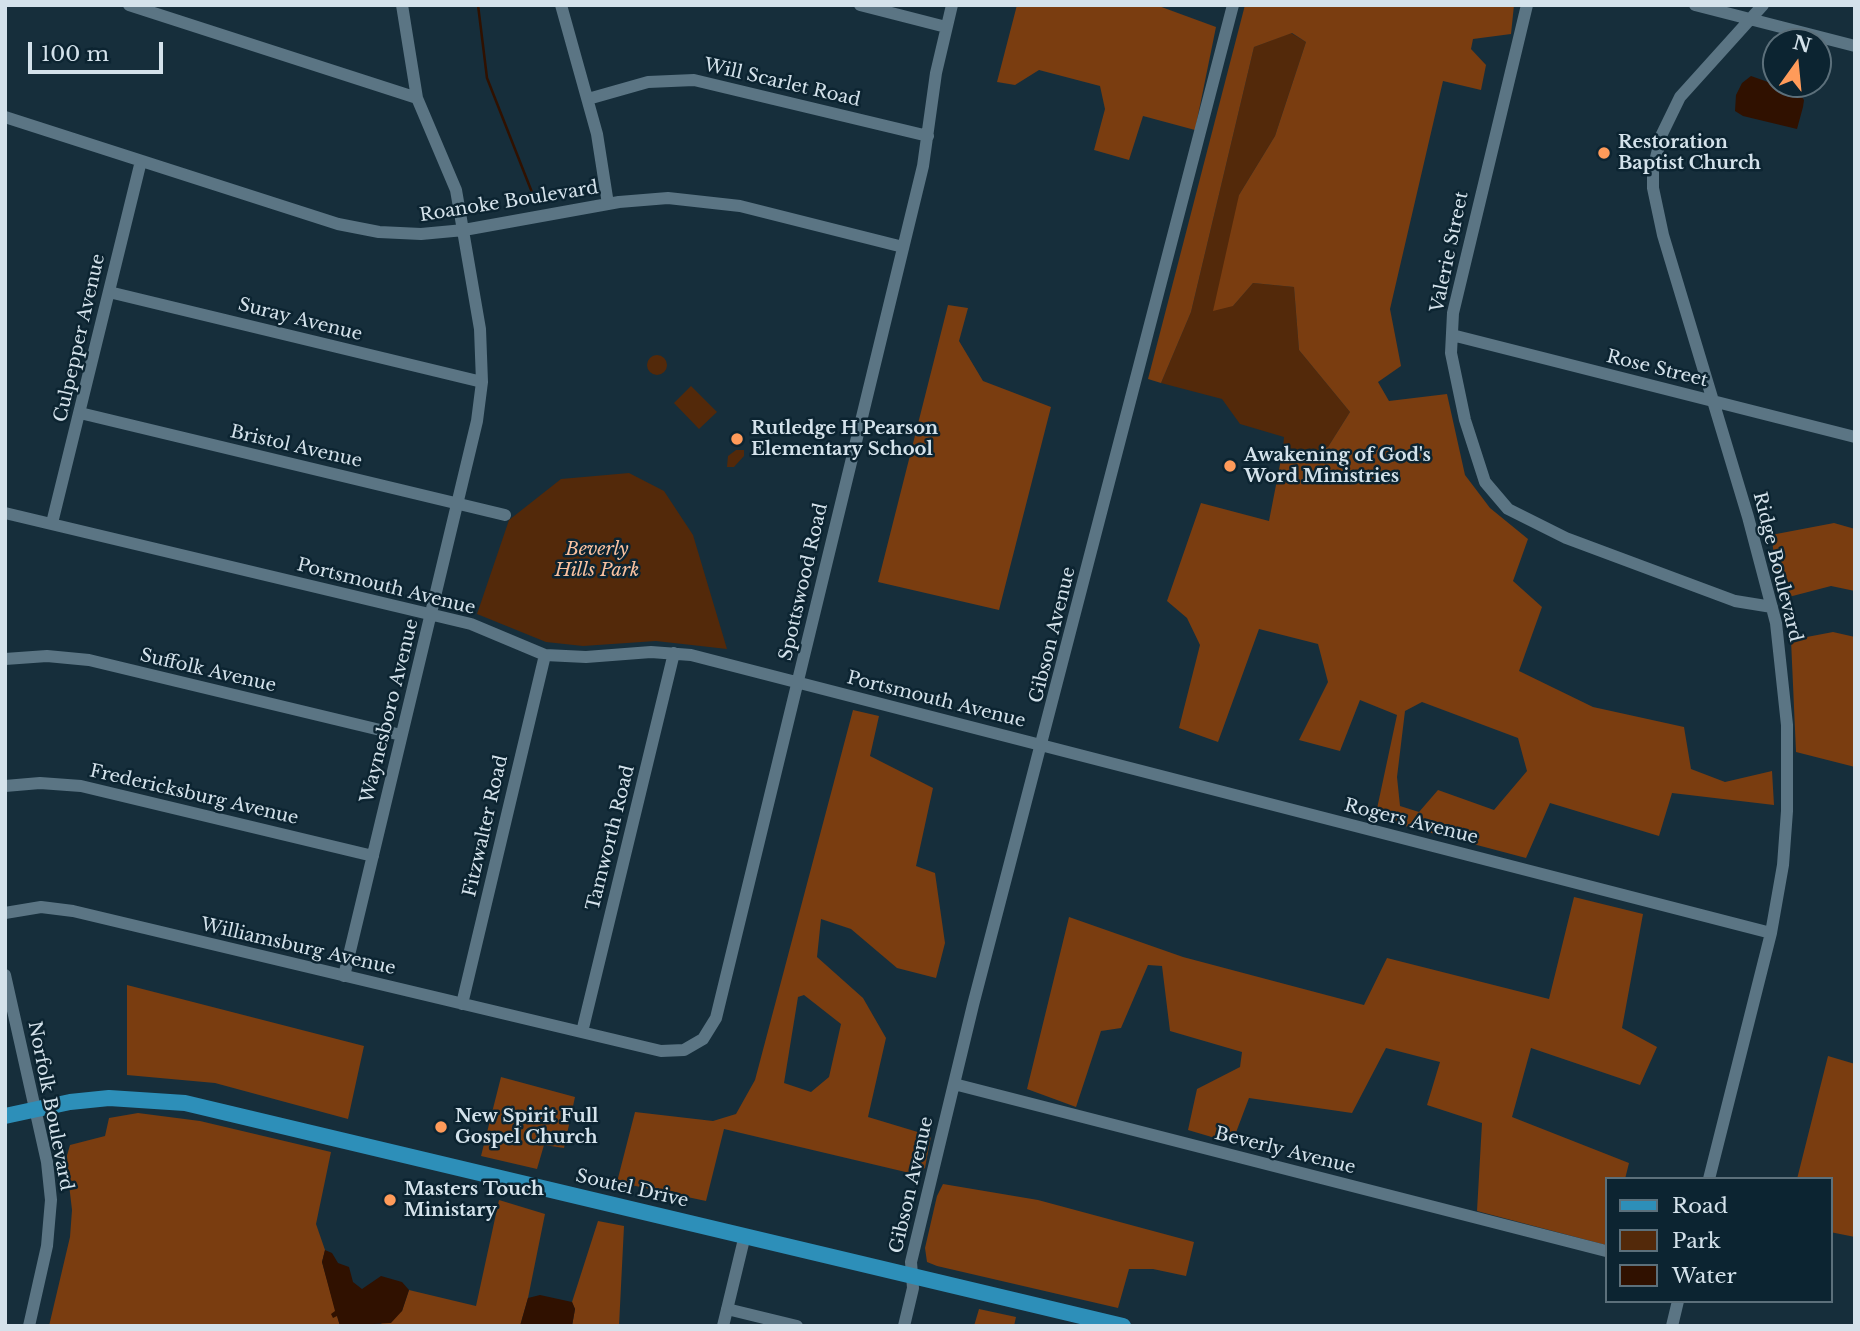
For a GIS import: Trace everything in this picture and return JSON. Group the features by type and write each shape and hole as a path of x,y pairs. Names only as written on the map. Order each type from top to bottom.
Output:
{"main road":[{"name":"Soutel Drive","path":"5,1116 109,1098 185,1103 912,1275 1068,1320 1123,1326"}],"street":[{"path":"129,5 417,98"},
{"name":"Waynesboro Avenue","path":"344,976 477,421 482,382 480,329 464,230 449,171 417,98 402,5"},
{"path":"561,5 588,99 608,204"},
{"path":"860,5 946,27"},
{"name":"Spottswood Road","path":"582,1032 674,1051 693,1046 710,1030 716,1018 903,247 928,136 952,5"},
{"name":"Gibson Avenue","path":"904,1326 913,1288 911,1262 954,1084 1233,5"},
{"name":"Valerie Street","path":"1527,5 1455,291 1451,353 1474,451 1485,482 1508,509 1566,538 1710,593 1752,606 1772,607"},
{"path":"1695,5 1855,46"},
{"name":"Ridge Boulevard","path":"1710,1177 1771,933 1783,865 1788,774 1782,659 1772,607 1659,222 1653,188 1653,169 1661,134 1680,97 1763,5"},
{"name":"Will Scarlet Road","path":"588,99 656,81 694,80 928,136"},
{"name":"Roanoke Boulevard","path":"5,117 357,229 402,234 464,230 608,204 668,198 719,202 903,247"},
{"name":"Culpepper Avenue","path":"52,523 141,161"},
{"name":"Suray Avenue","path":"109,292 482,382"},
{"name":"Rose Street","path":"1452,335 1855,438"},
{"name":"Bristol Avenue","path":"80,413 505,515"},
{"name":"Portsmouth Avenue","path":"5,513 471,624 545,655 586,657 674,653 1043,746"},
{"name":"Tamworth Road","path":"582,1032 674,653"},
{"name":"Fitzwalter Road","path":"462,1004 545,655"},
{"name":"Suffolk Avenue","path":"5,659 47,656 89,660 401,735"},
{"name":"Rogers Avenue","path":"1043,746 1771,933"},
{"name":"Fredericksburg Avenue","path":"5,786 40,783 81,786 373,856"},
{"name":"Williamsburg Avenue","path":"5,912 41,907 73,911 582,1032"},
{"name":"Norfolk Boulevard","path":"5,975 36,1109 51,1200 47,1245 29,1326"},
{"name":"Beverly Avenue","path":"954,1084 1604,1250"},
{"path":"723,1326 745,1235"},
{"path":"1672,1326 1678,1303"},
{"path":"727,1309 797,1326"}],"green space":[{"path":"1291,33 1306,42 1275,136 1239,195 1233,306 1253,283 1294,287 1299,350 1350,412 1328,447 1304,457 1283,449 1284,437 1240,424 1222,399 1161,383 1191,312 1254,47"},
{"path":"657,355 664,358 667,365 664,372 657,375 650,372 647,365 650,358"},
{"path":"691,386 717,412 699,429 674,403"},
{"path":"736,450 744,450 744,456 734,467 727,467 728,456"},
{"name":"Beverly Hills Park","path":"629,473 664,491 693,535 727,649 656,641 583,646 546,642 477,614 509,520 561,479"}],"shaded area":[{"path":"1017,5 1156,5 1216,27 1195,130 1143,116 1129,160 1094,150 1105,109 1100,86 1039,70 1015,85 997,82"},
{"path":"1245,5 1514,5 1511,34 1473,39 1471,49 1486,65 1481,90 1443,81 1390,309 1401,366 1378,382 1389,401 1447,394 1465,475 1490,508 1528,539 1513,581 1542,607 1519,671 1593,707 1684,727 1691,769 1725,782 1772,771 1774,805 1672,793 1659,836 1550,803 1526,858 1375,818 1397,715 1360,700 1340,751 1299,740 1328,682 1318,644 1259,629 1218,742 1179,728 1200,645 1187,618 1167,601 1201,503 1269,521 1283,449 1304,457 1328,447 1350,412 1299,350 1294,287 1253,283 1233,306 1213,311 1239,195 1275,136 1306,42 1292,33 1254,47 1191,312 1161,383 1148,379","holes":["1422,702 1518,738 1527,771 1494,810 1438,790 1419,812 1400,806 1397,777 1405,711"]},
{"path":"948,305 968,308 959,341 983,381 1051,407 999,610 878,582"},
{"path":"1834,523 1855,529 1855,591 1831,586 1781,599 1771,535"},
{"path":"1833,632 1855,637 1855,767 1796,752 1791,640"},
{"path":"853,710 879,716 870,756 933,788 916,866 935,873 945,943 936,978 897,968 851,929 821,919 817,957 863,998 886,1038 868,1117 931,1136 925,1168 914,1174 724,1129 706,1201 617,1182 635,1112 713,1121 736,1114 755,1080","holes":["804,995 841,1024 829,1077 811,1092 784,1083 798,997"]},
{"path":"1574,897 1643,914 1622,1028 1657,1047 1640,1085 1531,1048 1512,1117 1629,1163 1626,1177 1604,1177 1604,1244 1477,1211 1482,1123 1427,1105 1440,1062 1386,1048 1352,1113 1249,1098 1232,1143 1188,1130 1197,1089 1240,1067 1242,1052 1170,1031 1162,966 1148,965 1121,1028 1101,1031 1076,1107 1027,1089 1069,917 1183,957 1364,1005 1387,958 1549,999"},
{"path":"127,985 364,1046 348,1119 215,1083 127,1075"},
{"path":"1828,1056 1855,1064 1855,1237 1832,1232 1832,1177 1798,1177"},
{"path":"501,1077 575,1097 564,1148 544,1145 537,1169 481,1156"},
{"path":"138,1113 200,1121 331,1152 316,1224 325,1250 322,1262 340,1326 49,1326 70,1237 72,1210 66,1159 70,1145 105,1136 109,1118"},
{"path":"943,1184 1038,1200 1194,1242 1186,1276 1153,1269 1129,1269 1118,1308 937,1266 927,1262 925,1248 937,1196"},
{"path":"499,1200 545,1214 520,1326 377,1326 402,1311 409,1290 476,1306"},
{"path":"598,1221 624,1226 619,1326 572,1326 575,1309 572,1302"},
{"path":"979,1309 1016,1317 1014,1326 974,1326"}],"water":[{"path":"1751,76 1762,80 1762,98 1803,98 1797,129 1743,116 1735,111 1736,95 1742,83"},
{"path":"325,1250 332,1253 338,1263 349,1267 353,1282 362,1289 381,1276 402,1282 409,1290 402,1311 391,1323 340,1326 337,1316 333,1318 331,1314 335,1311 322,1262"},
{"path":"540,1295 572,1302 575,1309 572,1326 520,1326 528,1298"}],"waterway":[{"path":"478,5 487,78 535,200"}],"place":[{"name":"Restoration Baptist Church","path":"1604,153"},
{"name":"Rutledge H Pearson Elementary School","path":"737,439"},
{"name":"Awakening of God's Word Ministries","path":"1230,466"},
{"name":"New Spirit Full Gospel Church","path":"441,1127"},
{"name":"Masters Touch Ministary","path":"390,1200"}]}
